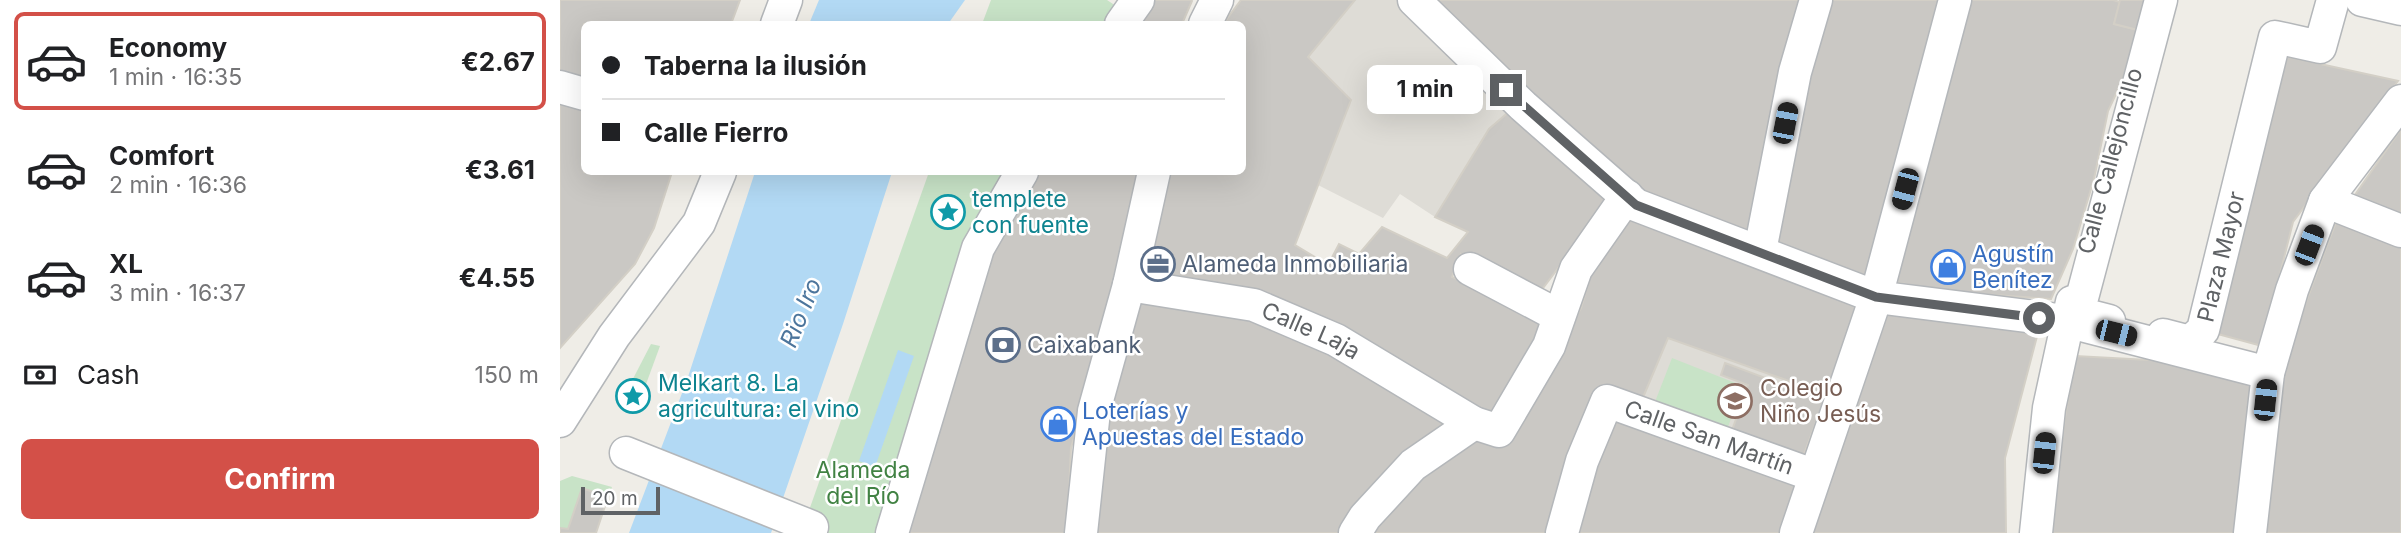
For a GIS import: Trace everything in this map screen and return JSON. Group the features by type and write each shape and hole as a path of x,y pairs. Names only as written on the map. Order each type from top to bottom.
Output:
{"street":[{"path":"778,21 786,0"},
{"path":"1123,21 1138,0"},
{"path":"1206,21 1217,0"},
{"path":"1414,0 1523,106 1636,205 1876,297 2066,321 2268,373"},
{"path":"1760,251 1795,72 1816,0"},
{"path":"1796,533 1813,475 1876,297 1955,0"},
{"name":"Plaza Mayor","path":"2155,0 2078,313 2190,342 2203,330 2275,37 2320,47 2333,0"},
{"name":"Calle Callejoncillo","path":"2036,533 2049,408 2066,321 2155,0"},
{"path":"2361,0 2401,9"},
{"path":"560,86 581,93"},
{"path":"2250,533 2268,373 2292,290 2325,201 2401,101"},
{"path":"667,265 707,175"},
{"path":"560,421 614,336 699,223 719,175"},
{"path":"892,533 978,248 1020,175"},
{"path":"1081,533 1094,411 1129,285 1153,175"},
{"path":"1355,533 1365,517 1413,465 1474,423 1499,431 1554,331 1576,269 1627,196"},
{"path":"2325,201 2401,231"},
{"path":"1470,269 1554,331"},
{"name":"Calle Laja","path":"1129,285 1254,305 1336,340 1474,423"},
{"name":"Calle San Martín","path":"1562,533 1582,461 1606,401 1813,475"},
{"path":"626,453 812,527"}],"shaded area":[{"path":"1355,0 1406,0 1512,109 1489,129 1435,217 1400,194 1383,218 1318,185 1351,100 1308,57"},
{"name":"Colegio Niño Jesús","path":"1668,338 1831,396 1803,469 1639,407"}],"green space":[{"path":"991,0 1107,0 1122,10 1114,21 983,21"},
{"name":"Alameda del Río","path":"928,175 1022,175 892,533 801,533"},
{"path":"651,344 660,346 638,406 622,400"},
{"path":"1672,358 1743,386 1725,435 1653,407"},
{"path":"572,476 612,487 608,497 582,488 568,529 560,528 560,481"}],"water":[{"path":"819,0 965,0 950,21 810,21"},
{"name":"Rio Iro","path":"754,175 891,175 771,533 629,533 687,380"},
{"path":"898,350 914,356 875,467 859,461"}],"building":[{"path":"560,0 740,0 732,21 581,21 581,80 560,74"},
{"path":"1149,0 1192,1 1183,21 1134,21"},
{"path":"1241,0 1355,0 1308,57 1351,100 1295,245 1328,265 1339,244 1359,254 1382,227 1447,258 1468,232 1435,217 1489,129 1512,109 1612,197 1537,296 1461,254 1452,277 1546,315 1533,365 1493,416 1149,276 1164,175 1246,175 1246,21 1225,21"},
{"path":"1435,0 1802,0 1749,237 1650,201 1514,86"},
{"path":"1825,0 1948,0 1870,277 1769,246"},
{"path":"1961,0 2113,0 2120,2 2114,24 2138,30 2123,79 2108,111 2094,179 2073,249 2051,299 1951,292 1889,281"},
{"path":"2120,0 2145,0 2138,30 2114,24"},
{"path":"2279,55 2398,81 2293,222 2262,346 2203,330"},
{"path":"560,95 581,102 581,175 671,175 654,228 635,264 560,348"},
{"path":"2401,129 2401,222 2350,202"},
{"path":"1031,175 1139,175 1095,367 1071,448 1067,533 903,533 984,258"},
{"path":"1625,213 1865,296 1831,396 1668,338 1639,407 1602,388 1552,533 1364,533 1409,481 1472,436 1504,443 1581,308 1592,271"},
{"path":"2339,214 2401,234 2401,533 2263,533 2282,377 2303,310"},
{"path":"1140,298 1251,312 1289,329 1448,424 1347,533 1095,533 1110,380"},
{"path":"1882,309 2040,325 2005,458 2006,533 1804,533"},
{"path":"2075,356 2168,361 2255,376 2236,533 2051,533"},
{"path":"1725,363 1824,400 1800,465 1729,439 1748,385 1721,375"},
{"path":"1611,418 1802,483 1785,533 1569,533"},
{"path":"582,488 608,497 596,533 560,533 560,528 568,529"}],"place":[{"name":"templete con fuente","path":"948,212"},
{"name":"Alameda Inmobiliaria","path":"1158,264"},
{"name":"Agustín Benítez","path":"1948,267"},
{"name":"Caixabank","path":"1003,345"},
{"name":"Melkart 8. La agricultura: el vino","path":"633,396"},
{"name":"Colegio Niño Jesús","path":"1735,401"},
{"name":"Loterías y Apuestas del Estado","path":"1058,424"}],"route":[{"path":"1506,90 1636,205 1876,297 2039,318"}]}
